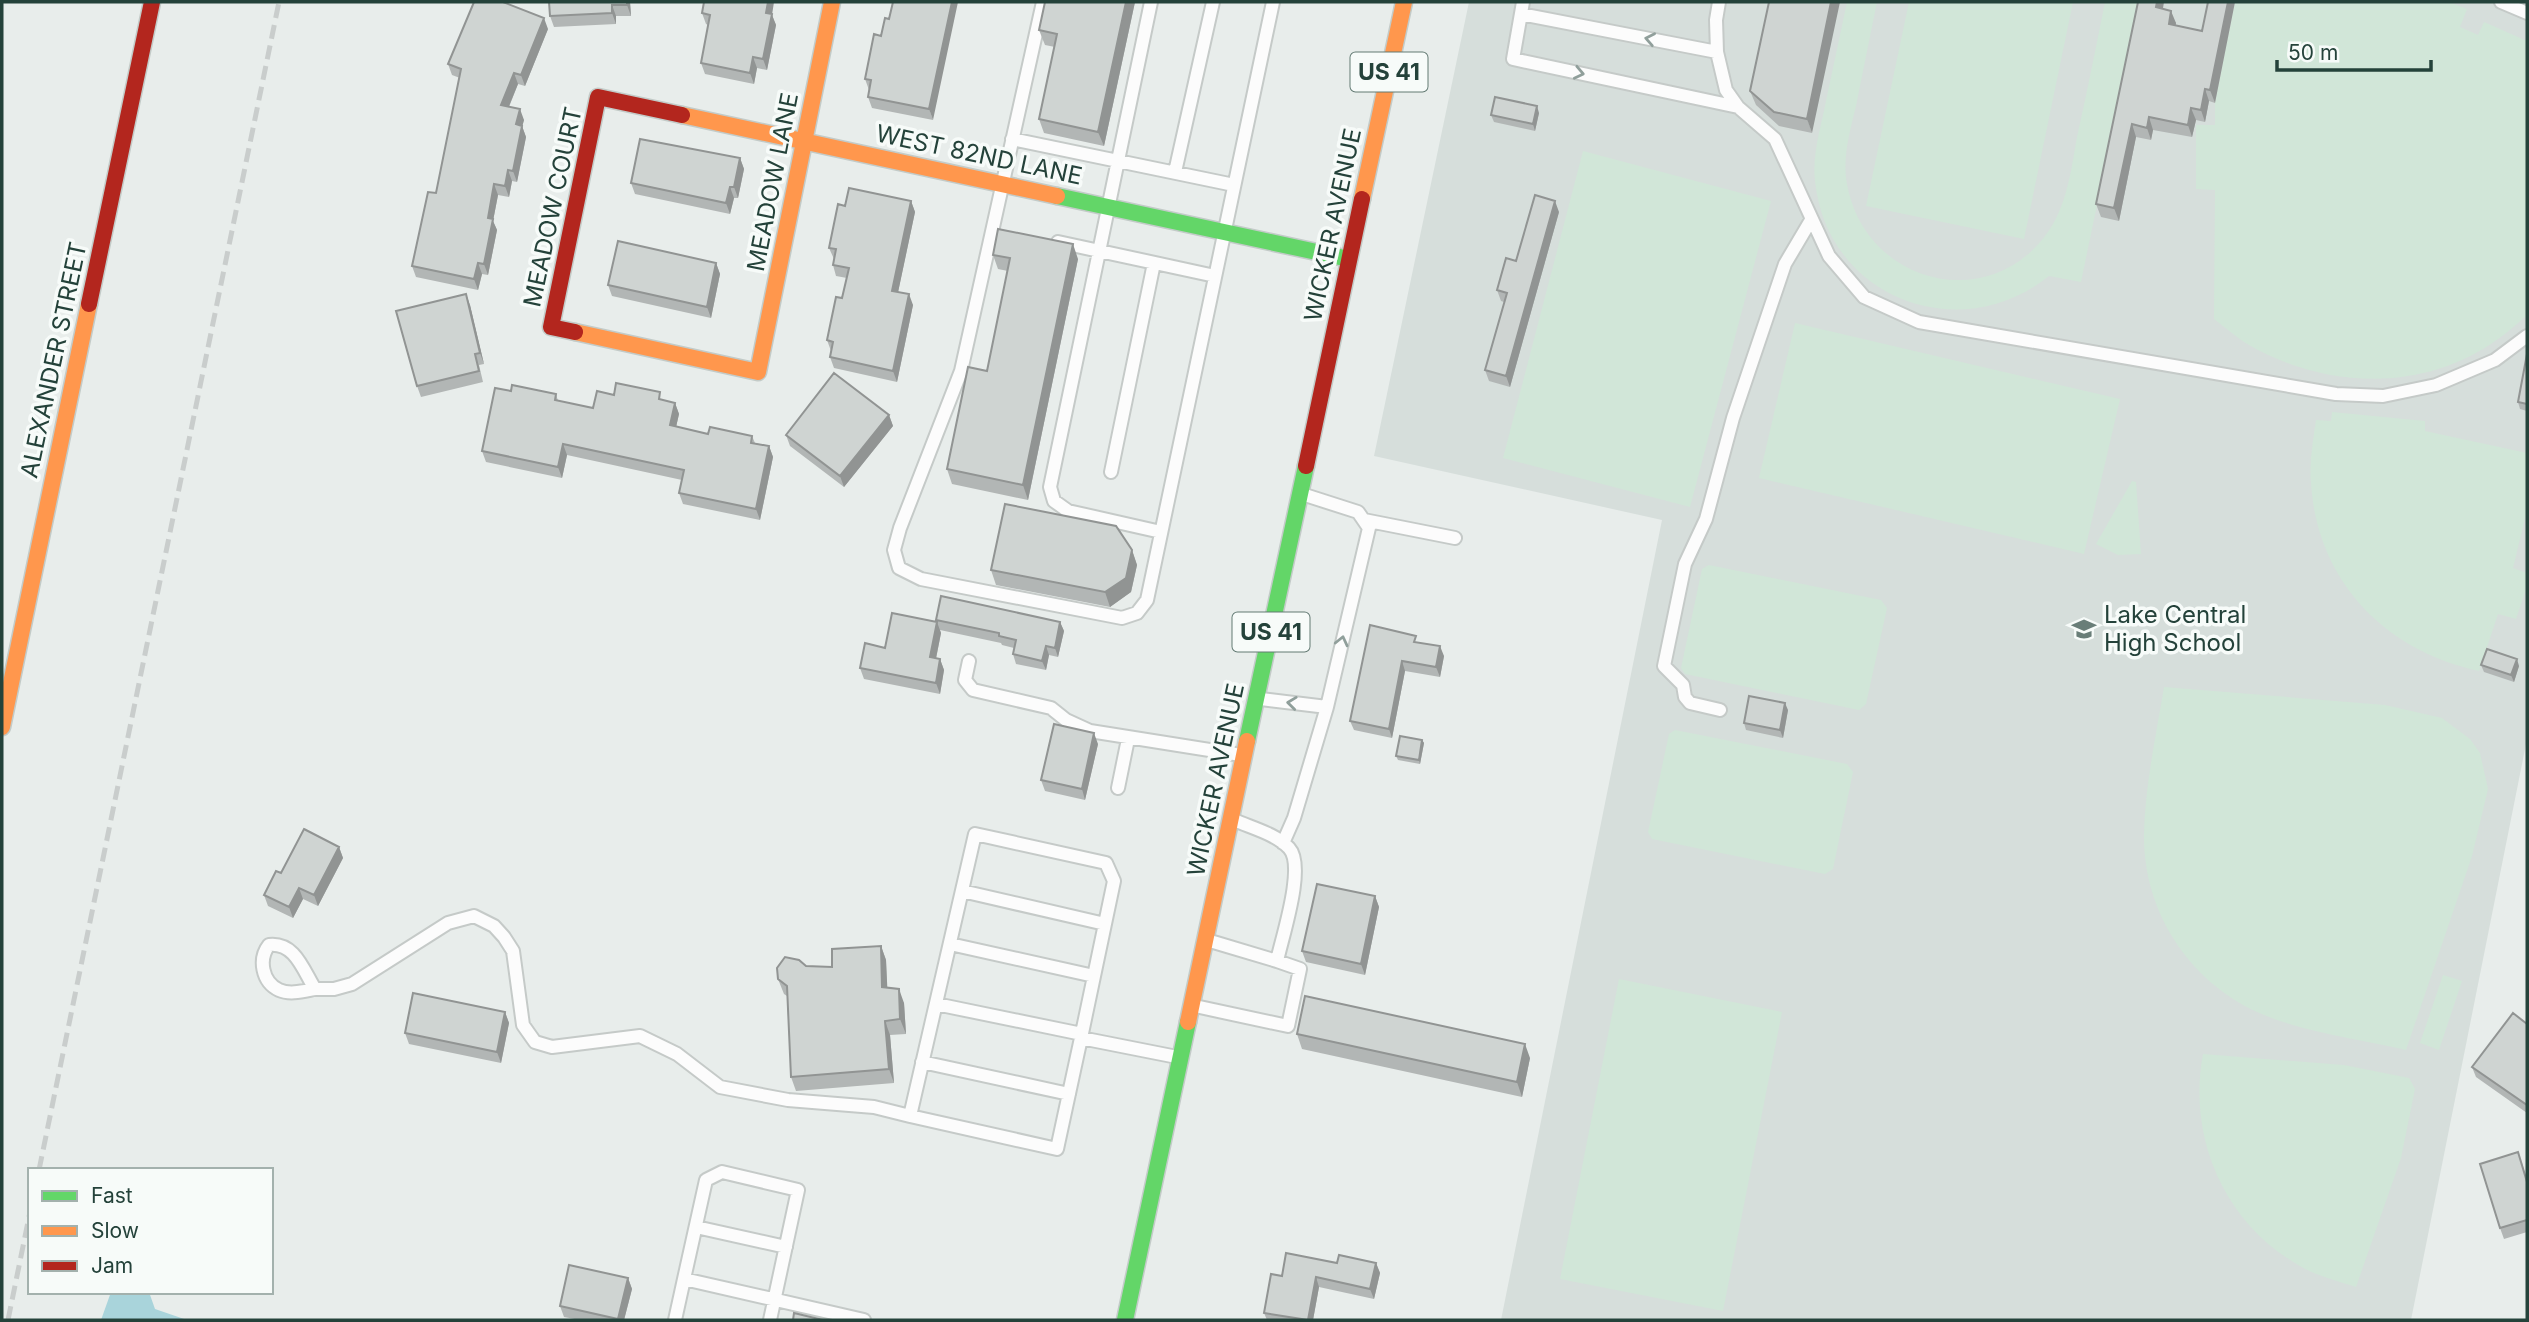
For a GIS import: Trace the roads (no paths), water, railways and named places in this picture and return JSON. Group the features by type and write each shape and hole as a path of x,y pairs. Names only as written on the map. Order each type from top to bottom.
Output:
{"main road":[{"name":"ALEXANDER STREET","path":"2,727 152,2"},
{"name":"MEADOW LANE","path":"758,372 832,2"},
{"name":"WICKER AVENUE","path":"1125,1320 1404,2"},
{"name":"WEST 82ND LANE","path":"598,97 1349,259"},
{"name":"MEADOW COURT","path":"598,97 551,327 758,372"}],"lane":[{"path":"1043,2 961,371 894,550 899,568 921,579 1122,618 1137,613 1147,600 1273,2"},
{"path":"1151,2 1050,487 1054,502 1068,511 1161,532"},
{"path":"1174,172 1213,2"},
{"path":"1719,2 1716,20 1717,52 1726,90 1738,107 1775,139 1829,256 1864,297 1919,323 2336,394 2383,396 2436,385 2496,360 2527,336"},
{"path":"2501,2 2516,5 2527,13"},
{"path":"1717,52 1522,8 1513,60 1738,107"},
{"path":"1012,139 1234,185"},
{"path":"1720,710 1690,703 1685,697 1683,685 1664,666 1672,620 1685,564 1706,519 1733,418 1785,264 1811,220"},
{"path":"992,228 1006,231"},
{"path":"1046,240 1215,276"},
{"path":"1111,472 1154,263"},
{"path":"1283,843 1294,818 1327,707 1369,528 1358,512 1300,494"},
{"path":"1364,520 1455,538"},
{"path":"968,661 965,680 973,690 1051,708 1066,720 1090,731 1244,756"},
{"path":"1256,698 1327,707"},
{"path":"1118,788 1128,739"},
{"path":"1231,819 1283,843 1291,850 1296,872 1277,961"},
{"path":"315,989 290,949 279,944 269,945 264,952 262,965 268,981 279,990 291,993 334,989 352,984 448,923 474,916 494,926 513,951 523,1025 535,1042 552,1047 640,1036 677,1054 720,1087 788,1100 874,1107 910,1116 1057,1149 1114,881 1106,863 975,834 910,1116"},
{"path":"962,891 1105,924"},
{"path":"1192,1005 1288,1026 1300,969 1205,940"},
{"path":"950,944 1094,976"},
{"path":"936,1004 1180,1058"},
{"path":"922,1062 1069,1094"},
{"path":"675,1320 706,1180 722,1172 798,1190 770,1320"},
{"path":"696,1227 786,1247"},
{"path":"684,1279 864,1320"}],"water":[{"path":"110,1294 150,1294 155,1309 187,1320 101,1320"}],"railway":[{"path":"39,1168 279,2"},
{"path":"8,1320 28,1222"}],"place":[{"name":"Lake Central High School","path":"2084,629"}]}
